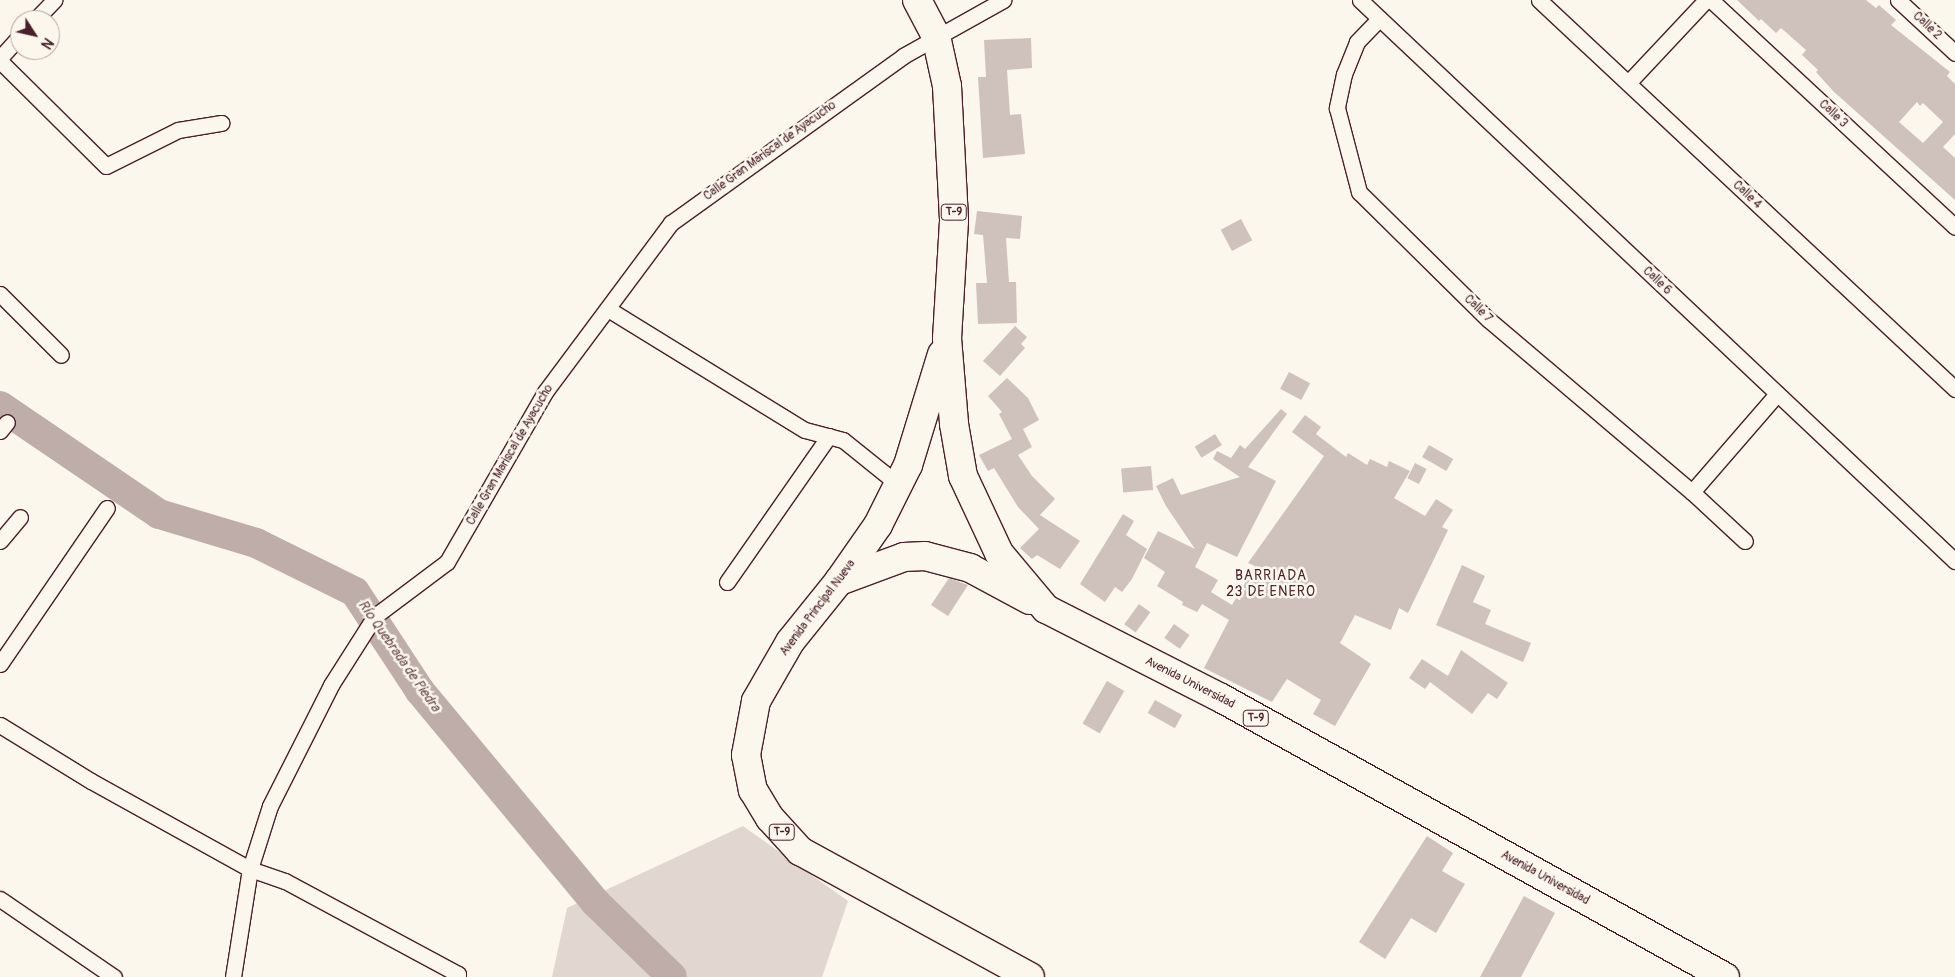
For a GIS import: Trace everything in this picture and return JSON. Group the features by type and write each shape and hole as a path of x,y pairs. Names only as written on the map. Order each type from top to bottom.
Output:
{"highway":[{"name":"T-9","path":"917,0 936,36 948,86 954,221 947,338"},
{"name":"Avenida Principal Nueva","path":"947,338 908,465 899,485 878,525 839,581 790,642 756,701 746,755 753,790 770,818 800,851 1030,977"},
{"name":"Avenida Universidad","path":"947,338 954,424 963,476 999,553 1046,609 1221,698 1725,977"},
{"name":"T-9","path":"839,581 904,557 925,556 970,568 1046,609"}],"street":[{"path":"44,10 54,0"},
{"path":"936,36 1003,0"},
{"name":"Calle 6","path":"1360,0 1955,561"},
{"name":"Calle 4","path":"1539,0 1955,390"},
{"path":"1628,83 1706,0"},
{"name":"Calle 3","path":"1711,0 1955,227"},
{"name":"Calle 2","path":"1898,0 1955,53"},
{"name":"Calle 7","path":"1379,19 1357,42 1344,74 1337,108 1359,192 1489,320 1692,492 1745,542"},
{"name":"Calle Gran Mariscal de Ayacucho","path":"234,977 250,869 274,797 331,685 375,616 448,562 544,392 671,223 832,106 936,36"},
{"path":"10,48 0,60 106,166 178,130 221,123"},
{"path":"0,294 61,355"},
{"path":"608,309 805,430 843,440 899,485"},
{"path":"1692,492 1777,394"},
{"path":"727,582 830,436"},
{"path":"0,664 107,508"},
{"path":"0,542 20,517"},
{"path":"0,725 91,780 250,869 285,881 458,974 458,977"},
{"path":"0,899 114,977"}],"shaded area":[{"path":"743,826 848,901 822,977 552,977 567,908"}],"building":[{"path":"1737,0 1866,0 1876,8 1879,5 1896,20 1891,25 1950,72 1947,76 1955,84 1955,134 1943,147 1955,158 1955,200 1833,91 1816,72 1818,70 1802,55 1806,50 1781,28 1776,33 1761,19 1759,21","holes":["1917,102 1920,106 1923,103 1943,122 1923,143 1899,122"]},
{"path":"1031,38 1032,68 1007,70 1010,115 1021,114 1025,154 983,158 978,77 986,77 984,40"},
{"path":"977,211 1022,216 1020,239 1006,238 1009,282 1016,282 1017,323 978,324 976,283 987,283 983,235 974,234"},
{"path":"1241,219 1252,240 1232,251 1221,230"},
{"path":"1015,326 1027,337 1021,344 1025,348 1000,376 983,361"},
{"path":"1289,372 1310,383 1301,400 1280,389"},
{"path":"1007,378 1028,398 1039,420 1023,429 1032,447 1018,455 1032,476 1055,499 1040,515 1080,541 1060,569 1037,555 1032,559 1020,548 1039,529 1018,507 994,468 988,471 979,455 1012,439 999,414 1002,412 988,396"},
{"path":"1281,409 1287,414 1248,467 1276,481 1237,557 1207,543 1195,567 1218,580 1211,592 1232,605 1255,566 1248,563 1324,456 1292,432 1305,415 1321,427 1316,434 1346,457 1348,453 1367,465 1370,459 1387,467 1389,461 1410,471 1394,498 1425,516 1436,499 1453,510 1442,527 1448,530 1408,613 1399,608 1391,630 1355,615 1340,643 1371,664 1335,726 1313,714 1321,700 1287,679 1272,702 1204,668 1229,620 1202,604 1197,612 1182,605 1183,602 1157,586 1165,572 1144,558 1158,531 1195,549 1166,506 1156,486 1173,478 1181,495 1240,477 1213,459 1217,451 1231,458 1240,445 1245,449"},
{"path":"1215,434 1222,445 1202,458 1195,447"},
{"path":"1429,445 1453,459 1446,471 1422,457"},
{"path":"1415,463 1427,469 1419,484 1407,478"},
{"path":"1151,466 1153,490 1123,493 1121,469"},
{"path":"1123,514 1134,521 1126,535 1147,549 1132,579 1122,592 1115,587 1105,602 1080,584"},
{"path":"1462,565 1485,576 1473,602 1491,610 1485,624 1531,643 1523,662 1436,625"},
{"path":"949,578 968,585 948,616 931,605"},
{"path":"1139,604 1150,612 1136,632 1124,624"},
{"path":"1174,624 1190,635 1180,649 1164,638"},
{"path":"1461,650 1508,683 1497,699 1488,693 1472,714 1430,682 1425,689 1409,678 1422,659 1448,676"},
{"path":"1107,681 1124,691 1100,733 1082,723"},
{"path":"1155,700 1182,715 1175,728 1148,713"},
{"path":"1427,836 1453,853 1442,871 1465,884 1436,933 1411,918 1385,959 1359,942"},
{"path":"1524,896 1555,913 1521,977 1480,977"}],"waterway":[{"name":"Río Quebrada de Piedra","path":"0,406 159,514 256,543 355,592 420,691 595,902 672,977"}],"district":[{"name":"BARRIADA 23 DE ENERO","path":"1271,584"}]}
